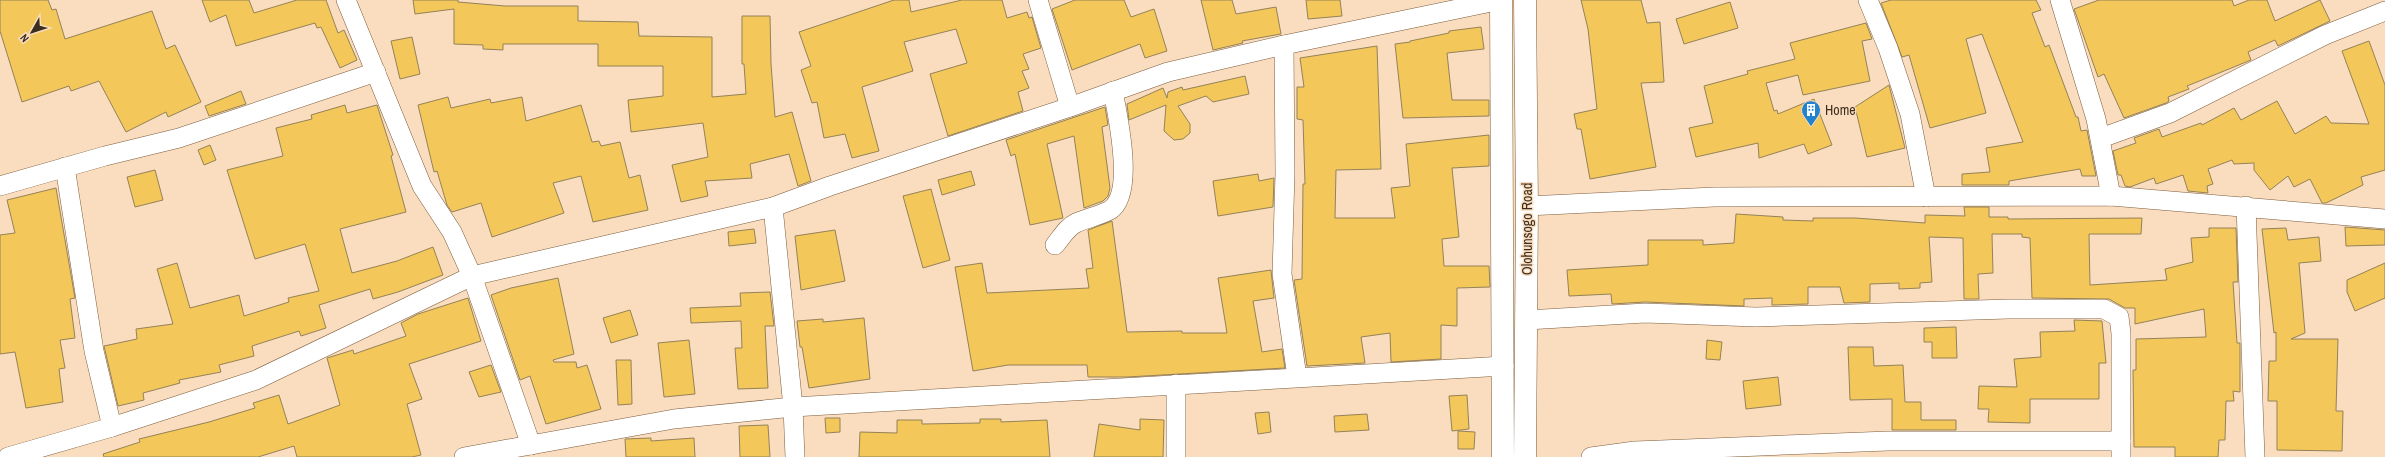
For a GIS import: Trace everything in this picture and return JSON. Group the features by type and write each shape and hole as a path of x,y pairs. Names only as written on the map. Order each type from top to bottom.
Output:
{"main road":[{"name":"Olohunsogo Road","path":"1501,0 1504,366 1503,457"},
{"name":"Olohunsogo Road","path":"1525,0 1527,206 1525,457"}],"street":[{"path":"346,0 422,186 452,232 472,276 531,446"},
{"path":"1038,0 1070,107"},
{"path":"8,457 112,427 256,380 472,276 773,207 830,186 1070,107 1168,72 1284,45 1501,0"},
{"path":"1868,0 1888,48 1910,114 1926,197"},
{"path":"2060,0 2100,138 2111,196"},
{"path":"2100,138 2170,113 2325,35 2385,11"},
{"path":"1284,45 1282,274 1297,378"},
{"path":"0,186 65,167 178,138 376,72"},
{"path":"1055,245 1075,223 1111,209 1119,200 1123,187 1121,140 1113,91"},
{"path":"65,167 94,352 112,427"},
{"path":"1527,206 1714,197 2111,196 2246,206 2385,219"},
{"path":"2246,206 2254,457"},
{"path":"773,207 793,407 795,457"},
{"path":"1527,320 1645,313 1756,317 2008,309 2104,309 2119,316 2121,449 1888,441 1635,451 1591,457"},
{"path":"464,457 674,419 793,407 1504,366"},
{"path":"1176,384 1176,457"}],"building":[{"path":"0,0 48,0 52,10 56,9 65,39 152,11 166,49 175,45 201,102 168,117 166,112 126,132 99,81 71,91 69,86 22,102 0,31"},
{"path":"202,0 249,0 254,13 297,0 326,0 338,33 344,30 357,60 340,68 321,27 317,28 315,23 236,46 226,15 210,22"},
{"path":"413,0 458,0 458,2 505,6 578,6 578,21 638,22 639,36 712,37 712,97 746,94 744,64 742,64 742,16 770,16 771,64 775,117 792,112 811,181 798,186 789,154 750,164 752,178 705,181 708,196 681,202 672,165 708,157 703,123 631,132 628,100 663,96 663,66 598,66 598,44 503,44 503,50 483,49 483,45 454,44 454,9 415,14"},
{"path":"894,0 909,0 911,12 962,0 1002,0 1007,18 1027,12 1029,18 1032,17 1041,48 1023,54 1029,69 1022,71 1029,88 1018,92 1023,111 948,136 930,74 967,63 956,29 904,42 913,71 862,87 879,151 852,158 845,134 824,138 817,102 812,103 801,70 811,66 799,32"},
{"path":"1075,0 1124,0 1131,17 1154,9 1167,51 1145,58 1140,44 1072,70 1052,9"},
{"path":"1201,0 1232,0 1236,14 1276,7 1281,34 1242,41 1243,43 1213,50"},
{"path":"1306,0 1340,0 1342,16 1308,19"},
{"path":"1581,0 1641,0 1647,23 1660,22 1664,82 1641,83 1656,167 1590,179 1581,129 1577,129 1574,114 1597,109 1588,29"},
{"path":"1891,0 2036,0 2041,10 2032,13 2045,47 2049,45 2076,117 2078,117 2081,131 2087,130 2096,176 2082,176 2080,169 2009,181 2009,185 1962,185 1962,174 1990,172 1986,148 2023,142 1982,34 1966,39 1986,113 1930,128 1909,55 1902,57 1881,3"},
{"path":"2099,0 2232,0 2234,6 2249,0 2267,0 2275,21 2320,0 2330,21 2278,46 2275,40 2248,52 2251,60 2187,86 2189,89 2168,97 2169,101 2166,103 2124,118 2104,74 2098,77 2074,9"},
{"path":"1730,2 1738,28 1684,44 1676,19"},
{"path":"1866,23 1872,39 1862,41 1870,81 1803,95 1798,75 1766,83 1774,111 1777,110 1778,114 1814,99 1832,145 1808,154 1804,144 1759,158 1758,143 1696,157 1689,128 1713,123 1704,86 1748,74 1747,71 1795,59 1790,43"},
{"path":"1481,27 1484,49 1447,53 1452,100 1489,100 1489,116 1403,118 1395,44 1449,33 1449,31"},
{"path":"412,37 420,74 400,79 391,41"},
{"path":"2369,41 2385,85 2385,170 2361,177 2363,185 2326,203 2322,203 2310,179 2294,187 2288,176 2270,190 2254,170 2254,163 2234,164 2232,160 2208,169 2213,184 2207,186 2208,193 2188,191 2183,175 2156,184 2154,178 2130,187 2125,186 2121,175 2118,175 2113,151 2136,143 2134,138 2159,129 2162,137 2201,123 2202,125 2234,108 2241,120 2277,101 2295,134 2326,116 2331,123 2369,124 2342,51"},
{"path":"1377,46 1381,169 1336,170 1335,218 1395,218 1391,188 1410,186 1406,144 1489,135 1489,166 1452,168 1459,237 1442,239 1444,266 1489,266 1490,287 1457,288 1457,326 1441,325 1441,359 1391,362 1390,333 1361,337 1365,363 1307,366 1294,280 1302,279 1303,184 1305,184 1303,120 1297,119 1297,87 1304,87 1300,58"},
{"path":"1245,76 1249,94 1213,102 1206,96 1178,106 1190,124 1190,133 1183,139 1174,140 1164,131 1166,105 1129,120 1127,104 1163,88 1167,98 1168,92 1182,87 1183,90"},
{"path":"1889,85 1905,148 1867,157 1855,107"},
{"path":"241,91 246,104 209,116 205,106"},
{"path":"448,97 451,108 490,99 491,103 522,97 526,121 581,105 592,142 599,141 601,146 620,142 629,178 640,175 648,210 593,222 581,176 553,183 564,213 492,237 481,203 452,212 447,205 437,171 434,172 418,105"},
{"path":"345,105 347,113 377,105 393,155 391,156 406,212 340,229 352,273 397,261 433,247 443,275 398,292 373,299 370,289 319,305 326,328 301,336 299,331 252,346 254,356 219,365 221,372 179,380 180,383 143,393 144,400 118,406 104,346 137,339 136,329 173,324 157,269 177,263 190,308 239,295 244,316 289,302 288,298 319,291 305,244 255,259 227,170 283,156 276,128 312,119 311,115"},
{"path":"1105,107 1108,125 1102,127 1110,188 1108,196 1103,201 1084,208 1074,136 1047,144 1063,218 1030,225 1015,154 1011,156 1006,140"},
{"path":"210,145 216,160 204,165 198,150"},
{"path":"155,170 163,200 135,207 127,177"},
{"path":"971,171 975,185 942,195 938,180"},
{"path":"1258,174 1259,181 1274,178 1273,207 1218,216 1213,181"},
{"path":"56,188 75,298 70,299 75,338 60,340 65,368 59,369 63,402 26,408 15,352 0,354 0,235 15,233 7,200"},
{"path":"931,189 950,260 923,268 903,196"},
{"path":"1964,207 1989,207 1989,217 2008,217 2008,219 2142,218 2141,234 2089,234 2090,285 2167,280 2165,269 2193,262 2191,238 2209,237 2209,228 2236,228 2238,282 2233,282 2237,343 2240,343 2240,392 2233,391 2234,401 2226,401 2225,440 2219,440 2218,457 2175,457 2175,447 2134,447 2133,370 2136,370 2136,339 2206,337 2204,309 2135,324 2135,308 2125,308 2109,299 2032,298 2030,238 2022,237 2022,234 1992,234 1993,273 1978,274 1979,299 1964,299 1963,238 1929,237 1932,282 1920,283 1920,288 1899,289 1899,283 1870,284 1870,302 1844,303 1840,287 1808,287 1808,304 1772,305 1772,298 1744,299 1744,306 1645,302 1612,304 1611,294 1569,296 1567,270 1648,265 1648,240 1703,240 1703,245 1734,243 1736,214 1783,217 1783,220 1813,221 1813,218 1855,218 1925,223 1925,215 1965,216"},
{"path":"1112,221 1127,332 1182,331 1182,333 1227,333 1218,278 1271,270 1274,298 1253,301 1262,352 1282,349 1285,368 1127,377 1088,377 1087,365 1008,365 973,371 955,267 982,263 987,293 1089,288 1086,269 1093,268 1088,230"},
{"path":"2345,227 2385,230 2385,245 2346,246"},
{"path":"2286,228 2288,240 2319,237 2321,261 2299,263 2305,333 2291,339 2338,339 2336,411 2343,411 2342,451 2277,450 2277,401 2268,401 2269,361 2276,361 2276,332 2274,333 2262,229"},
{"path":"754,229 756,243 729,246 728,232"},
{"path":"835,230 845,281 801,290 795,236"},
{"path":"2385,263 2385,298 2355,311 2347,292 2347,280"},
{"path":"558,278 574,354 553,360 554,362 576,362 577,368 587,365 601,409 546,424 530,376 520,380 491,295 511,288"},
{"path":"770,292 774,326 765,326 768,388 738,389 735,348 742,348 741,321 691,323 690,308 741,306 740,293"},
{"path":"468,298 481,341 409,364 422,399 407,404 421,455 412,457 297,457 294,446 258,457 104,457 103,454 140,442 139,439 209,422 255,408 253,403 279,395 288,424 340,405 327,358 353,350 354,354 406,336 401,323 418,314"},
{"path":"630,310 638,335 611,343 603,318"},
{"path":"864,318 870,379 809,388 802,347 800,347 797,321 823,319 823,322"},
{"path":"2074,320 2102,321 2106,363 2099,363 2099,399 2030,399 2030,423 1988,422 1989,409 1978,409 1979,386 2017,387 2014,359 2041,357 2040,332 2075,331"},
{"path":"1956,327 1957,358 1932,358 1932,342 1924,342 1924,328"},
{"path":"689,340 695,394 664,397 658,343"},
{"path":"1707,340 1722,342 1720,360 1706,359"},
{"path":"1848,347 1873,347 1874,366 1903,365 1905,402 1921,402 1921,420 1956,420 1956,430 1892,430 1892,399 1850,400"},
{"path":"616,360 631,360 632,404 618,405"},
{"path":"491,365 501,392 479,397 469,372"},
{"path":"1778,377 1781,405 1746,409 1743,381"},
{"path":"1467,395 1469,429 1452,431 1449,396"},
{"path":"1269,412 1271,432 1258,434 1255,413"},
{"path":"1367,414 1369,430 1335,432 1334,416"},
{"path":"825,418 840,418 840,432 826,433"},
{"path":"980,419 1001,419 1001,422 1047,420 1050,457 859,457 860,432 897,433 897,420 922,420 922,424 980,423"},
{"path":"1140,419 1164,420 1163,457 1094,457 1099,424 1140,430"},
{"path":"768,425 770,457 740,457 739,426"},
{"path":"1458,431 1475,432 1474,449 1458,449"},
{"path":"651,438 651,441 694,438 695,457 626,457 625,439"}],"place":[{"name":"Home","path":"1811,127"}]}
